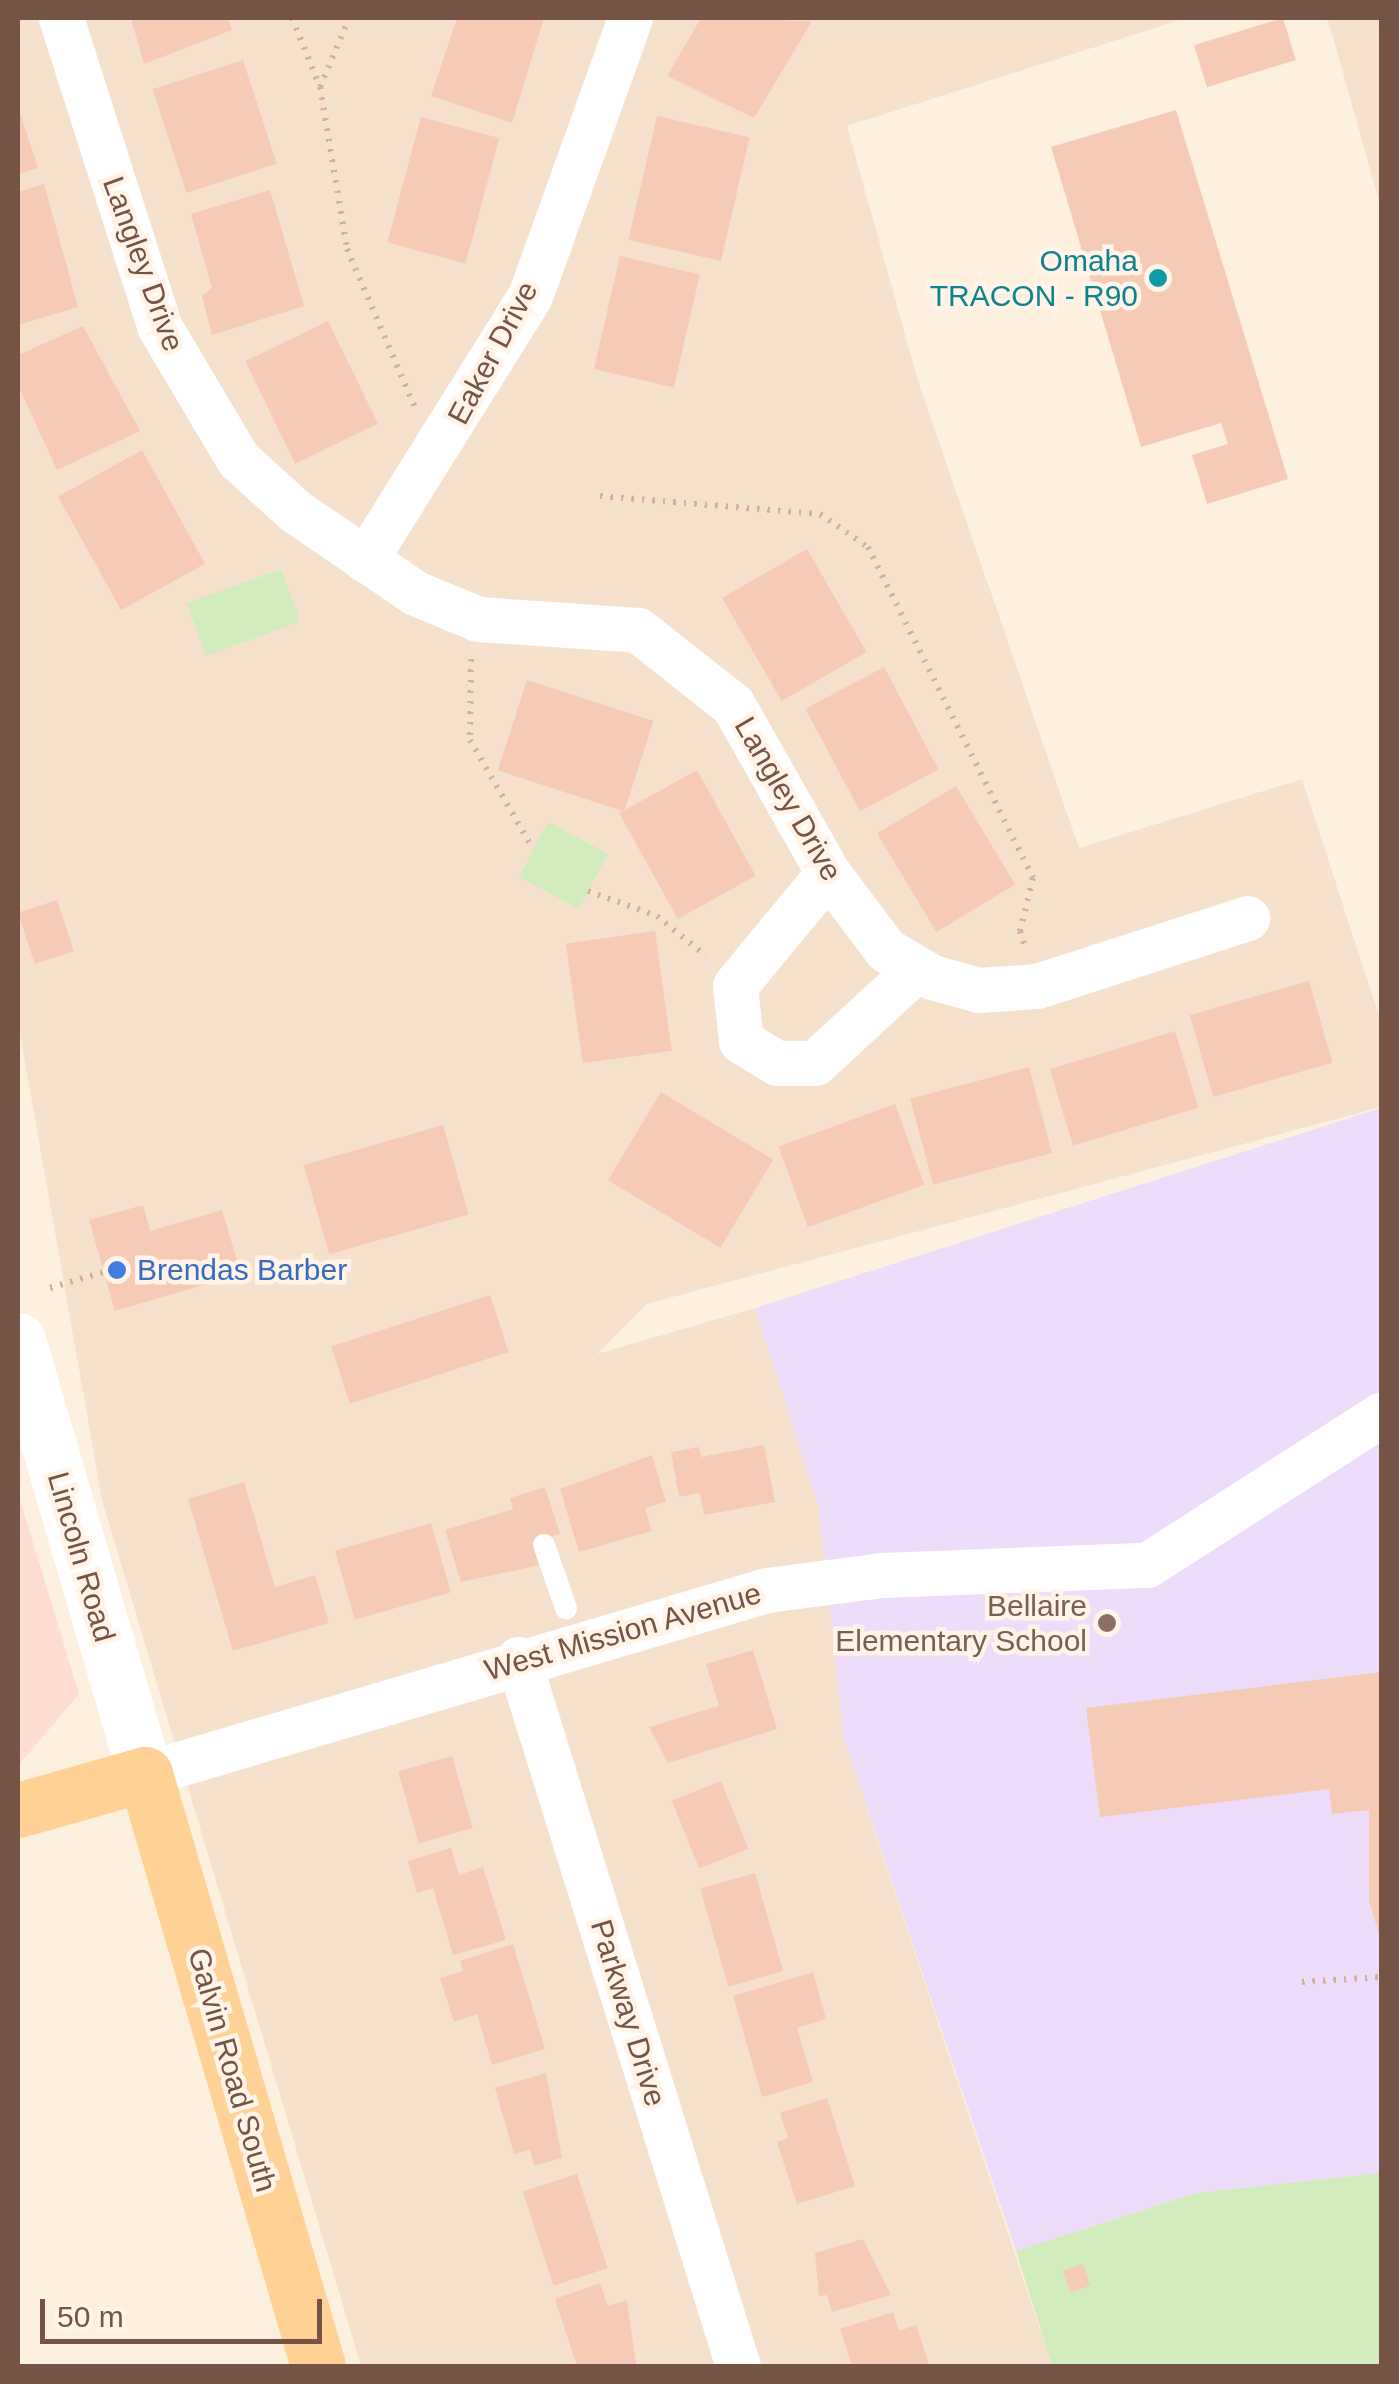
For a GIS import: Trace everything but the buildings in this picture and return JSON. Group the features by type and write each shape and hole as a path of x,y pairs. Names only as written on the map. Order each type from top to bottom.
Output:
{"main road":[{"name":"West Mission Avenue","path":"18,1810 145,1774"},
{"name":"Galvin Road South","path":"145,1774 318,2366"}],"street":[{"name":"Langley Drive","path":"61,18 159,326 198,402 238,459 365,560 478,619 638,630 733,704 828,873 886,950 917,968 979,990 1038,986 1247,918"},
{"name":"Eaker Drive","path":"365,560 450,434 530,296 630,18"},
{"path":"828,873 735,986 742,1041 777,1063 815,1063 917,968"},
{"name":"Lincoln Road","path":"18,1340 145,1774"},
{"name":"West Mission Avenue","path":"145,1774 518,1659 785,1588 1146,1565 1382,1414"},
{"name":"Parkway Drive","path":"518,1659 738,2366"}],"lane":[{"path":"544,1545 566,1608"}],"path":[{"path":"292,18 320,86 334,205 364,298 408,399 450,434"},
{"path":"320,86 349,18"},
{"path":"600,496 820,514 868,547 1033,878 1020,931 1038,986"},
{"path":"478,619 470,740 533,850"},
{"path":"588,891 656,916 735,986"},
{"path":"50,1288 104,1272"},
{"path":"1302,1982 1382,1977"}],"shaded area":[{"path":"18,18 1186,18 847,126 918,381 1079,848 1302,779 1381,1022 1381,1107 647,1304 597,1354 755,1308 819,1508 844,1739 1052,2366 361,2366 102,1500 18,1022"},
{"path":"1327,18 1381,18 1381,209 1331,30"},
{"name":"Bellaire Elementary School","path":"1381,1108 1381,2173 1196,2193 1016,2251 844,1739 819,1508 755,1308"},
{"path":"18,1493 79,1694 18,1766"}],"green space":[{"path":"281,569 300,622 206,656 187,603"},
{"path":"548,822 608,854 579,909 519,877"},
{"path":"1381,2173 1381,2366 1052,2366 1016,2251 1196,2193"}],"place":[{"name":"Omaha TRACON - R90","path":"1158,278"},
{"name":"Brendas Barber","path":"117,1270"},
{"name":"Bellaire Elementary School","path":"1107,1623"}]}
